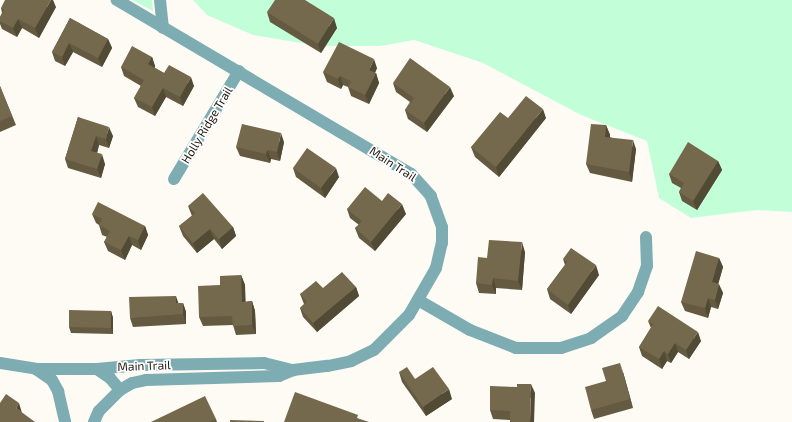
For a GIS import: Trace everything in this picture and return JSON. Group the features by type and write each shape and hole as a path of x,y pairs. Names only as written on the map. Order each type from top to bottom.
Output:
{"street":[{"path":"160,0 163,28"},
{"name":"Main Trail","path":"94,422 99,411 120,390 132,383 146,380 279,376 293,370 328,366 363,356 399,327 418,300 436,268 442,243 442,227 436,208 423,184 396,164 121,3"},
{"name":"Holly Ridge Trail","path":"174,180 239,71"},
{"path":"418,300 470,330 516,348 561,348 591,338 622,316 638,292 647,266 646,237"},
{"path":"0,363 36,369 97,369"},
{"name":"Main Trail","path":"97,369 140,365 264,363 293,370"},
{"path":"36,369 52,380 58,391 65,422"},
{"name":"Main Trail","path":"97,369 110,378 120,390"}],"green space":[{"path":"132,0 152,0 153,11"},
{"path":"193,0 792,0 792,212 757,210 691,218 659,198 647,141 581,115 483,63 414,40 380,46 320,46 253,35 207,15"}],"building":[{"path":"5,0 51,0 35,28 18,19 13,28 0,21 0,17 4,10 1,8"},
{"path":"275,0 305,0 334,18 318,44 267,12"},
{"path":"70,18 108,39 98,58 69,43 62,57 52,52"},
{"path":"339,42 374,59 369,70 376,73 365,95 348,87 351,81 340,76 338,79 323,72"},
{"path":"132,46 152,57 148,64 164,73 169,65 191,77 180,97 163,88 152,107 134,98 144,80 121,67"},
{"path":"410,58 450,87 424,123 405,110 414,98 393,83"},
{"path":"0,86 12,116 0,121"},
{"path":"526,96 543,109 496,167 471,147 500,112 508,118"},
{"path":"78,117 109,127 106,139 96,136 91,151 102,154 97,169 65,159"},
{"path":"242,124 281,133 277,152 267,150 266,154 236,147"},
{"path":"591,124 606,125 605,137 633,140 629,172 586,164"},
{"path":"688,142 718,161 693,201 679,192 684,183 669,174"},
{"path":"307,148 336,168 321,188 293,168"},
{"path":"365,187 382,201 388,193 402,204 371,242 355,228 362,221 347,209"},
{"path":"203,193 233,227 219,239 210,229 193,243 179,226 195,213 188,206"},
{"path":"98,202 145,226 138,240 129,236 121,250 104,242 110,231 99,225 102,219 92,214"},
{"path":"489,240 522,242 518,281 493,278 492,285 476,283 478,257 487,258"},
{"path":"571,248 596,265 568,305 547,289 567,262 563,259"},
{"path":"696,251 719,258 712,282 719,284 715,300 708,298 705,308 681,302"},
{"path":"342,272 356,287 313,323 300,308 307,302 300,294 316,281 323,288"},
{"path":"241,275 242,302 252,301 252,325 233,326 232,316 199,317 198,286 220,285 220,276"},
{"path":"176,296 176,303 183,303 183,314 130,318 129,297"},
{"path":"658,306 698,332 686,350 675,343 668,354 664,351 659,359 639,347 653,324 648,321"},
{"path":"69,310 111,311 111,328 69,327"},
{"path":"620,363 630,399 591,410 585,387 606,381 602,368"},
{"path":"407,367 415,379 433,367 449,389 423,407 399,372"},
{"path":"517,384 531,384 530,422 510,422 510,411 490,410 490,386 517,387"},
{"path":"295,392 358,415 357,418 369,422 284,422"},
{"path":"6,394 19,403 16,408 35,422 0,422 0,403"},
{"path":"205,396 216,419 209,422 151,422"},
{"path":"230,420 264,421 264,422 230,422"}]}
